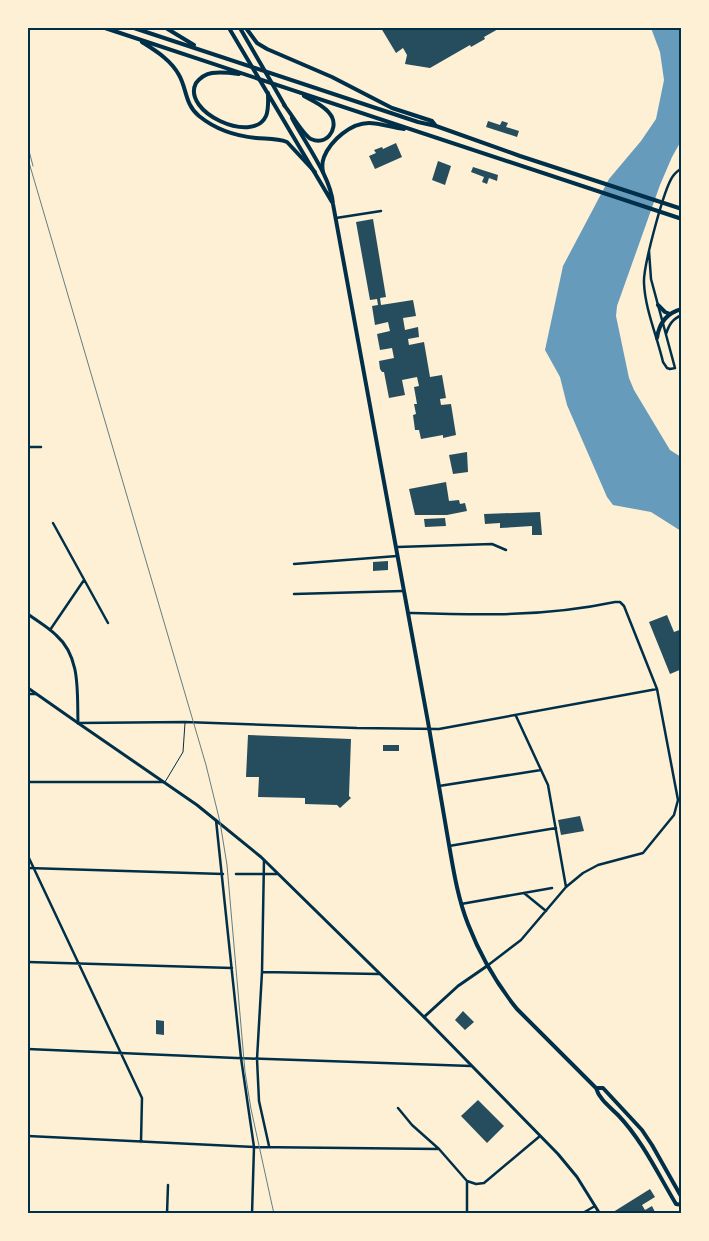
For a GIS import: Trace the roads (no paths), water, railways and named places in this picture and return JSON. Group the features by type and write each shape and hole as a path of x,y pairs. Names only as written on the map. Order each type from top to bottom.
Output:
{"main road":[{"path":"105,28 682,220"},
{"path":"134,28 418,122 436,126 682,210"},
{"path":"166,28 200,49"},
{"path":"230,28 333,204"},
{"path":"240,28 323,172 332,192 430,730 449,846 461,904 474,940 487,966 517,1009 596,1088 598,1095 620,1117 635,1137 676,1204 681,1204"},
{"path":"246,28 256,43 267,50 345,83 392,108 432,121 436,126"},
{"path":"136,38 162,55 173,66 179,74 190,106 200,117 216,127 236,135 280,139 287,142 315,172"},
{"path":"244,74 221,73 203,76 197,82 194,90 197,103 204,111 220,120 234,126 246,127 256,125 266,116 268,93"},
{"path":"284,105 309,138 321,140 330,135 334,127 332,116 323,107 298,92"},
{"path":"323,172 323,159 327,151 339,137 353,127 372,123 414,131"},
{"path":"658,305 670,314"},
{"path":"657,338 658,328 662,321 670,314 682,309"},
{"path":"28,614 50,630 68,648 75,664 78,723"},
{"path":"28,688 216,819 264,860 381,974 540,1136 568,1166 600,1214"},
{"path":"424,1017 457,987 487,966"},
{"path":"596,1088 603,1088 642,1130 682,1198"}],"street":[{"path":"650,250 651,280 676,368 667,368 663,362 644,284 645,269 650,250 668,188 672,176 682,168"},
{"path":"336,218 381,211"},
{"path":"666,336 671,321 682,315"},
{"path":"28,447 41,447"},
{"path":"53,523 108,623"},
{"path":"397,547 492,544 506,550"},
{"path":"294,564 398,556"},
{"path":"50,630 84,580"},
{"path":"294,594 405,591"},
{"path":"409,613 525,614 620,602 624,606 656,689 678,800 674,815 644,853 591,867 566,887 520,940 487,966"},
{"path":"78,723 185,722 430,730 516,716 656,689"},
{"path":"28,694 36,694"},
{"path":"516,716 548,785 566,887"},
{"path":"438,786 541,770"},
{"path":"28,782 165,782"},
{"path":"216,819 241,1058 254,1147 252,1214"},
{"path":"449,846 556,828"},
{"path":"28,856 142,1098 141,1142"},
{"path":"264,860 262,972 257,1059 259,1101 269,1146"},
{"path":"28,868 223,874"},
{"path":"236,874 279,874"},
{"path":"461,904 552,888"},
{"path":"524,893 546,911"},
{"path":"28,962 232,968"},
{"path":"262,972 381,974"},
{"path":"28,1049 471,1066"},
{"path":"398,1108 412,1125 439,1149 468,1181 476,1184 484,1183 540,1136"},
{"path":"28,1136 254,1147 439,1149"},
{"path":"467,1214 468,1181"},
{"path":"167,1214 168,1185"},
{"path":"581,1214 595,1206"}],"lane":[{"path":"165,782 183,752 185,722"}],"water":[{"path":"651,28 681,28 681,141 660,185 617,306 616,316 629,378 634,390 670,450 681,457 681,531 651,512 613,505 607,497 567,405 560,377 545,350 563,266 609,179 641,141 656,119 664,80 660,52"}],"railway":[{"path":"28,147 33,166"},
{"path":"28,159 206,765 220,822 227,865 245,1072 251,1109 274,1214"}]}
